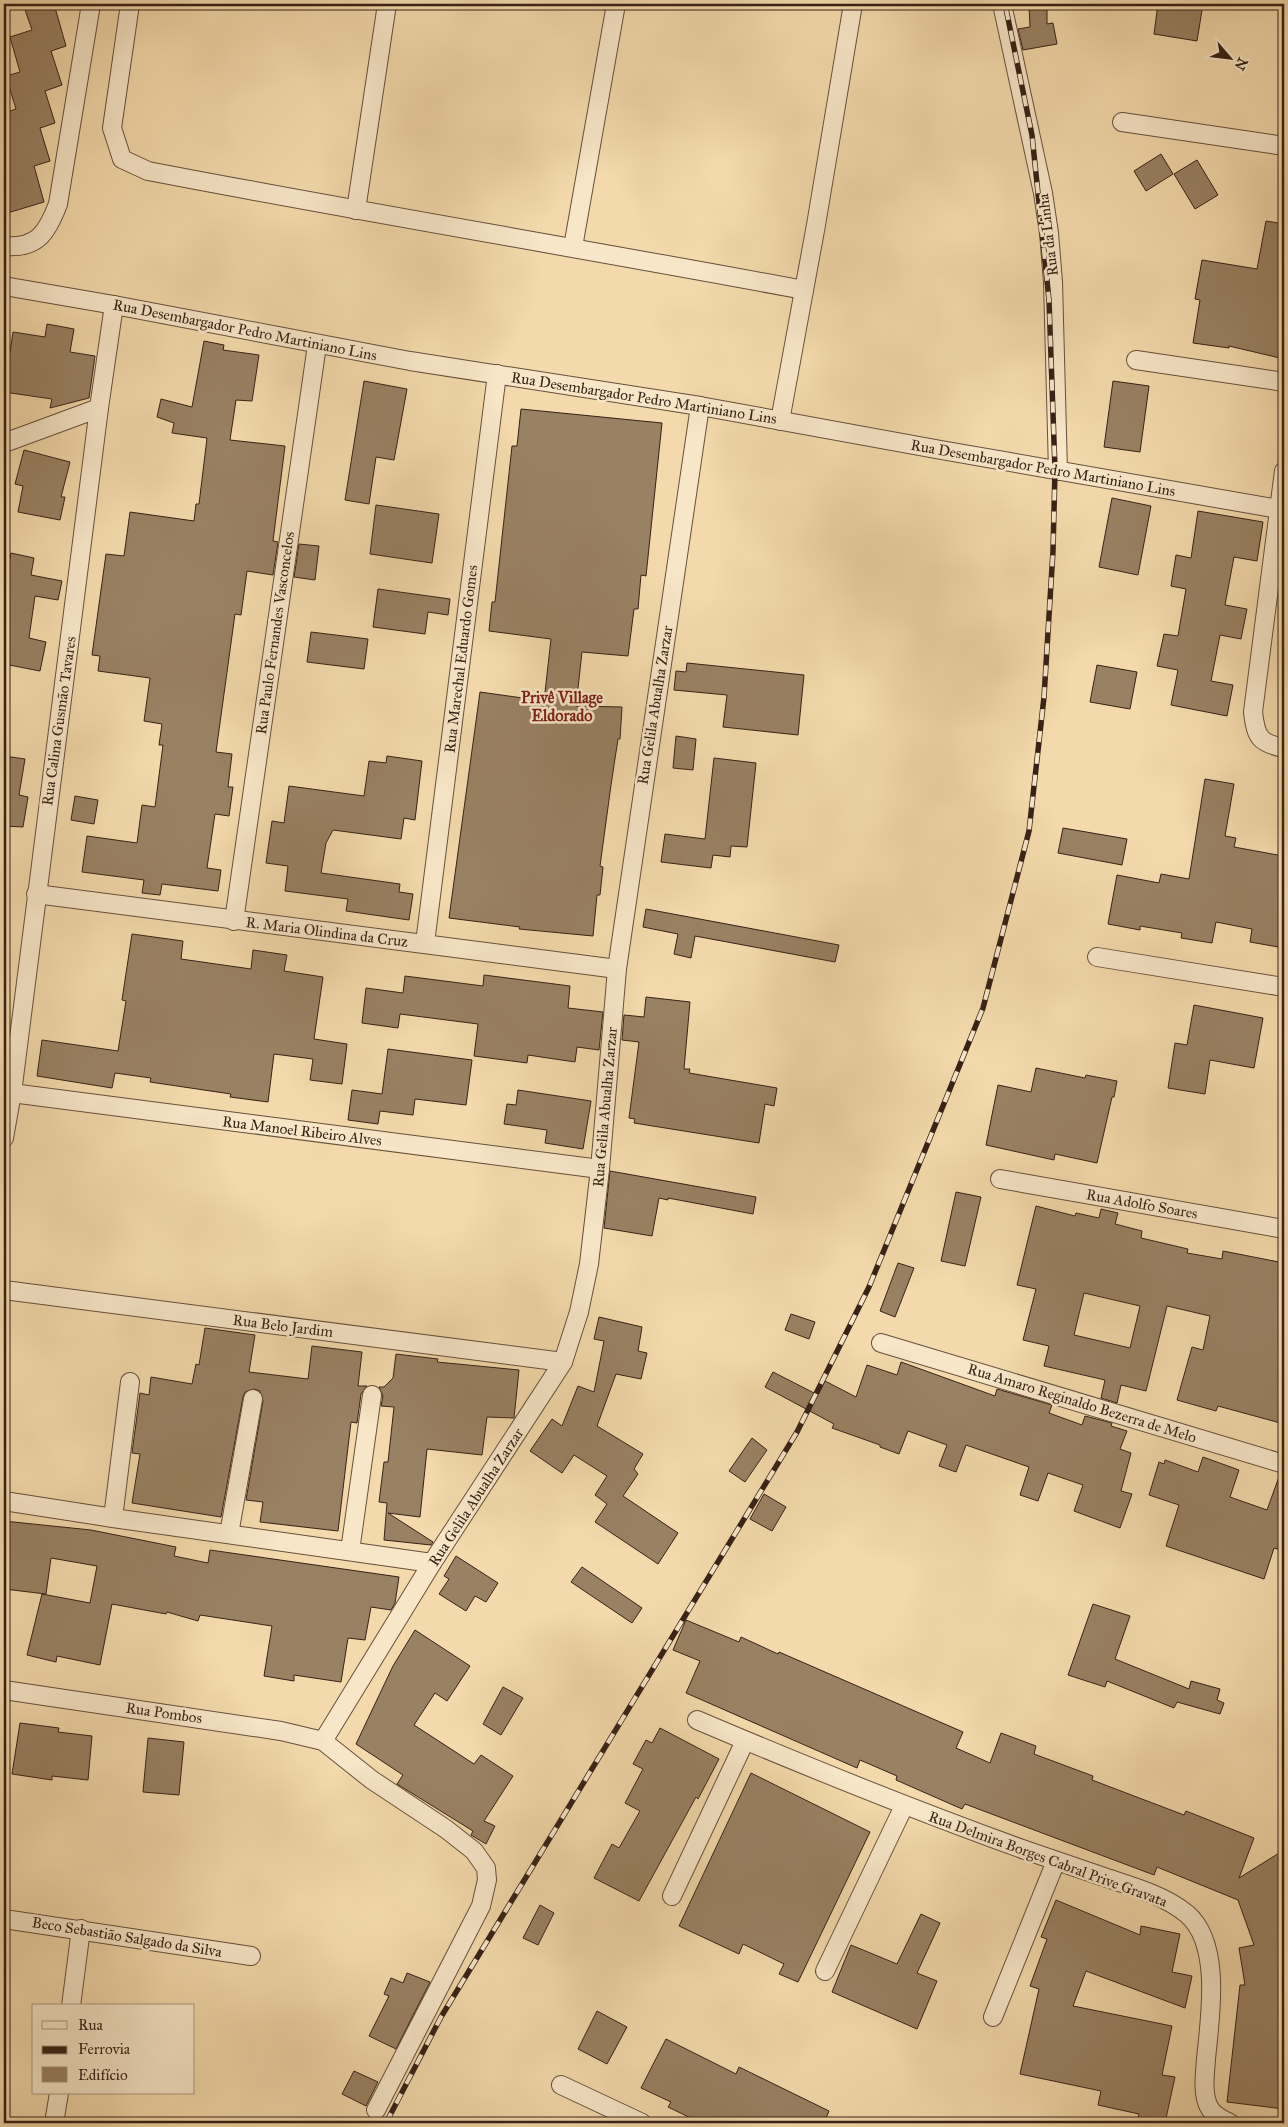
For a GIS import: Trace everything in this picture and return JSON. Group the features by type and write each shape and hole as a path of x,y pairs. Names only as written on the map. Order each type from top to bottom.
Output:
{"street":[{"path":"4,246 23,246 34,242 49,226 58,204 91,4"},
{"path":"130,4 112,128 122,159 148,171 804,290"},
{"path":"356,210 387,4"},
{"path":"573,247 616,4"},
{"path":"780,421 853,4"},
{"name":"Rua da Linha","path":"1002,4 1043,193 1049,233 1053,282 1058,471"},
{"path":"1122,122 1284,146"},
{"name":"Rua Desembargador Pedro Martiniano Lins","path":"4,286 114,305 317,345 700,406 1281,510"},
{"name":"Rua Calina Gusmão Tavares","path":"4,1138 8,1093 36,894 98,408 114,305"},
{"name":"Rua Paulo Fernandes Vasconcelos","path":"234,921 317,345"},
{"path":"1136,360 1284,382"},
{"name":"Rua Marechal Eduardo Gomes","path":"425,943 497,374"},
{"name":"Rua Gelila Abualha Zarzar","path":"323,1741 432,1564 563,1362 579,1312 589,1264 600,1169 617,969 700,406"},
{"path":"4,443 98,408"},
{"path":"1284,471 1281,510 1254,712 1258,736 1263,742 1284,748"},
{"name":"R. Maria Olindina da Cruz","path":"36,894 617,969"},
{"path":"1097,957 1284,987"},
{"name":"Rua Manoel Ribeiro Alves","path":"8,1093 600,1169"},
{"name":"Rua Adolfo Soares","path":"1000,1179 1284,1229"},
{"name":"Rua Belo Jardim","path":"4,1290 563,1362"},
{"name":"Rua Amaro Reginaldo Bezerra de Melo","path":"881,1343 1284,1464"},
{"path":"113,1518 130,1382"},
{"path":"350,1551 372,1395"},
{"path":"229,1534 253,1399"},
{"path":"4,1501 432,1564"},
{"name":"Rua Pombos","path":"4,1690 281,1731 323,1741"},
{"name":"Rua Delmira Borges Cabral Prive Gravata","path":"697,1720 904,1806 1156,1896 1176,1906 1198,1926 1205,1941 1210,1962 1210,2021 1205,2078 1206,2098 1210,2108 1222,2120 1230,2123"},
{"path":"672,1896 745,1740"},
{"path":"323,1741 372,1780 466,1844 474,1851 486,1868 487,1880 481,1906 376,2110"},
{"path":"825,1971 904,1806"},
{"path":"993,2018 1056,1861"},
{"name":"Beco Sebastião Salgado da Silva","path":"4,1919 81,1929 251,1956"},
{"path":"70,2004 81,1929"},
{"path":"561,2085 642,2123"},
{"path":"54,2123 58,2094"}],"building":[{"path":"23,4 54,4 66,46 51,51 62,85 45,91 55,123 40,128 50,161 34,166 44,202 4,214 4,150 9,148 4,132 4,113 16,109 6,76 20,72 10,37 32,30"},
{"path":"1029,4 1047,4 1047,24 1053,23 1057,44 1023,50 1018,29 1030,27"},
{"path":"1158,4 1203,4 1197,41 1154,34"},
{"path":"1161,154 1173,174 1146,191 1134,171"},
{"path":"1197,160 1218,195 1195,209 1174,174"},
{"path":"1266,221 1284,224 1284,359 1229,346 1229,348 1193,343 1200,300 1195,299 1202,260 1257,269"},
{"path":"47,324 74,329 70,352 95,356 89,398 50,408 52,399 4,392 13,332 45,337"},
{"path":"204,341 224,345 223,350 259,355 252,401 236,400 230,440 285,446 273,541 278,542 273,575 247,571 241,615 235,614 216,752 232,754 228,787 233,787 229,816 215,814 207,868 221,870 218,891 162,884 160,895 142,893 144,880 82,872 87,836 137,843 142,805 155,807 163,745 159,745 162,724 144,721 150,678 98,671 100,656 92,655 106,554 124,556 130,512 194,521 196,504 199,504 207,438 172,433 174,423 157,417 161,399 192,407"},
{"path":"364,381 407,389 394,460 376,457 369,504 345,500"},
{"path":"1113,381 1149,386 1140,452 1104,447"},
{"path":"521,409 662,423 646,576 641,575 638,609 634,609 628,656 582,652 576,706 622,707 620,739 618,739 611,785 600,866 603,867 600,895 597,895 593,936 519,929 520,927 449,918 480,692 544,701 551,639 489,631 492,602 495,602 512,446 517,446"},
{"path":"24,450 70,462 61,497 65,497 60,520 18,512 23,486 15,484"},
{"path":"1112,498 1151,506 1138,575 1099,567"},
{"path":"376,505 439,514 432,563 370,554"},
{"path":"1198,511 1263,522 1257,561 1234,557 1225,605 1247,609 1241,639 1220,635 1211,681 1233,685 1227,716 1171,705 1178,670 1157,666 1164,634 1178,636 1186,589 1171,586 1176,555 1191,558"},
{"path":"299,544 319,546 315,580 294,577"},
{"path":"11,553 34,558 31,575 62,581 58,600 35,596 29,638 46,642 40,671 4,664 4,609 7,590 4,588"},
{"path":"378,589 450,599 448,615 428,612 425,634 373,627"},
{"path":"311,632 368,639 364,669 307,662"},
{"path":"687,663 804,675 798,735 723,727 727,695 674,690 676,671 686,672"},
{"path":"1097,665 1137,672 1130,709 1090,702"},
{"path":"676,736 696,739 693,770 673,768"},
{"path":"4,756 25,759 19,795 28,797 23,827 4,826"},
{"path":"387,756 422,761 415,820 404,818 401,839 333,830 326,843 321,873 400,884 399,892 413,894 409,920 346,911 348,899 285,891 288,866 266,863 272,821 284,823 289,786 364,796 369,761 386,763"},
{"path":"714,758 756,763 747,847 731,846 730,857 713,855 711,868 661,862 665,834 705,839"},
{"path":"1205,779 1234,784 1225,836 1236,838 1234,847 1283,856 1281,871 1284,872 1284,948 1250,942 1252,929 1216,922 1212,943 1181,938 1182,933 1140,926 1140,930 1108,924 1117,875 1159,883 1161,874 1189,879"},
{"path":"75,796 98,800 94,824 71,820"},
{"path":"1063,828 1127,839 1122,865 1058,853"},
{"path":"646,909 839,945 835,962 695,936 691,958 674,954 678,934 643,927"},
{"path":"132,934 183,941 181,959 251,969 253,950 287,955 284,971 323,977 314,1039 347,1044 342,1084 310,1080 313,1059 274,1054 268,1102 230,1097 231,1094 150,1082 151,1078 115,1073 112,1088 37,1076 42,1040 118,1051 126,1001 122,1000"},
{"path":"484,975 570,986 568,1008 603,1012 599,1050 577,1047 575,1062 528,1055 527,1063 474,1056 478,1024 400,1014 398,1028 362,1023 366,988 403,993 405,976 483,986"},
{"path":"646,997 690,1002 684,1069 690,1069 689,1073 777,1088 774,1106 765,1104 759,1143 634,1123 635,1119 629,1118 639,1042 622,1040 624,1015 644,1017"},
{"path":"1194,1005 1263,1018 1254,1068 1210,1060 1205,1094 1168,1088 1175,1043 1187,1045"},
{"path":"388,1049 472,1060 466,1105 415,1099 413,1115 380,1111 378,1124 348,1120 352,1090 382,1094"},
{"path":"1036,1068 1085,1078 1086,1075 1117,1081 1097,1163 1055,1154 1054,1160 986,1145 998,1085 1031,1092"},
{"path":"518,1090 591,1101 583,1149 545,1143 547,1130 504,1124 507,1104 516,1105"},
{"path":"610,1171 756,1197 753,1214 668,1198 668,1200 659,1198 652,1236 604,1228"},
{"path":"956,1192 981,1197 965,1266 941,1261"},
{"path":"1036,1206 1075,1216 1076,1213 1099,1218 1101,1209 1118,1213 1115,1224 1142,1231 1141,1238 1188,1249 1187,1253 1222,1259 1223,1251 1284,1263 1284,1424 1218,1406 1216,1411 1177,1400 1192,1347 1203,1350 1210,1316 1167,1306 1146,1391 1121,1385 1117,1403 1101,1398 1105,1380 1044,1366 1049,1346 1023,1340 1036,1289 1017,1285","holes":["1084,1293 1140,1306 1130,1348 1074,1335"]},
{"path":"898,1263 914,1268 895,1317 880,1311"},
{"path":"791,1314 815,1322 809,1339 785,1330"},
{"path":"599,1317 642,1327 638,1351 647,1353 641,1379 616,1374 597,1426 643,1454 634,1469 638,1474 623,1496 678,1533 658,1564 595,1522 607,1504 595,1495 607,1476 574,1455 562,1473 530,1451 552,1419 562,1426 578,1386 594,1392 604,1341 594,1339"},
{"path":"205,1328 255,1335 249,1372 308,1379 312,1346 362,1352 358,1386 367,1386 361,1394 357,1423 351,1422 338,1531 260,1522 263,1502 246,1500 263,1401 260,1391 254,1389 245,1392 243,1397 221,1517 132,1503 140,1454 132,1453 140,1393 149,1395 151,1377 192,1384 196,1364 199,1365"},
{"path":"396,1354 438,1359 437,1362 519,1370 514,1418 487,1417 482,1455 427,1449 420,1517 388,1513 433,1542 431,1545 384,1540 387,1503 379,1502 384,1462 388,1462 394,1407 381,1406 383,1396 379,1387 384,1387 393,1378"},
{"path":"901,1362 995,1396 997,1389 1052,1405 1049,1413 1082,1425 1085,1416 1112,1423 1111,1426 1127,1431 1120,1449 1131,1453 1121,1491 1132,1494 1120,1528 1074,1511 1083,1485 1048,1473 1038,1501 1020,1495 1029,1467 966,1445 956,1472 939,1466 947,1445 908,1431 899,1454 880,1447 880,1445 832,1428 834,1424 765,1387 773,1372 818,1395 825,1381 856,1397 867,1365 897,1375"},
{"path":"752,1438 767,1450 745,1482 729,1471"},
{"path":"1203,1457 1239,1470 1230,1497 1267,1510 1280,1474 1284,1474 1284,1551 1274,1548 1264,1579 1166,1546 1179,1505 1149,1495 1159,1462 1164,1464 1165,1460 1198,1472"},
{"path":"764,1494 786,1507 772,1531 750,1519"},
{"path":"4,1521 91,1530 176,1547 174,1556 208,1563 210,1550 399,1577 395,1603 391,1610 371,1607 365,1640 348,1638 341,1682 294,1675 294,1681 264,1676 272,1626 200,1615 198,1621 167,1612 166,1614 112,1604 100,1665 57,1656 56,1662 27,1655 42,1594 90,1603 97,1566 51,1558 46,1594 4,1589"},
{"path":"456,1556 498,1583 486,1602 475,1596 466,1611 439,1594 449,1579 444,1576"},
{"path":"582,1567 642,1608 632,1623 571,1582"},
{"path":"1093,1604 1130,1616 1115,1659 1189,1689 1191,1681 1220,1689 1217,1700 1224,1703 1220,1714 1177,1702 1174,1708 1107,1681 1105,1687 1068,1675"},
{"path":"686,1620 739,1642 741,1637 778,1654 779,1652 963,1732 956,1748 990,1763 1001,1733 1036,1746 1034,1754 1093,1776 1092,1780 1184,1815 1186,1811 1254,1838 1239,1878 1284,1850 1284,2109 1227,2102 1240,1985 1245,1985 1239,1948 1254,1945 1238,1900 1157,1867 1154,1875 965,1804 962,1809 896,1780 897,1776 860,1760 857,1768 686,1693 700,1661 673,1650"},
{"path":"415,1630 470,1666 447,1701 435,1693 414,1725 474,1764 481,1755 513,1776 484,1821 495,1826 486,1844 471,1835 473,1831 397,1784 403,1775 356,1744 393,1666"},
{"path":"503,1687 523,1698 501,1735 483,1724"},
{"path":"20,1723 59,1728 58,1732 92,1736 88,1780 52,1776 52,1780 12,1774"},
{"path":"660,1728 719,1759 639,1901 594,1878 612,1844 619,1848 640,1811 625,1803 643,1769 633,1764 646,1740 652,1743"},
{"path":"148,1738 184,1742 179,1795 143,1792"},
{"path":"751,1773 870,1832 798,1982 779,1974 784,1964 743,1944 739,1954 679,1926"},
{"path":"1056,1900 1140,1935 1141,1926 1180,1934 1172,1972 1192,1976 1185,2008 1086,1971 1073,2006 1172,2026 1162,2075 1175,2077 1165,2123 1137,2121 1139,2114 1098,2105 1101,2091 1020,2074 1039,1989 1030,1986 1047,1939 1041,1937"},
{"path":"540,1905 554,1913 538,1945 523,1938"},
{"path":"921,1914 940,1923 917,1973 937,1981 917,2029 832,1992 851,1945 897,1964"},
{"path":"407,1973 430,1982 396,2049 369,2036 389,1996 384,1994 391,1978 403,1983"},
{"path":"597,2011 627,2027 607,2064 578,2049"},
{"path":"666,2039 736,2074 739,2067 829,2111 824,2123 701,2123 668,2107 671,2102 641,2088"},
{"path":"354,2071 378,2082 366,2106 342,2094"}],"railway":[{"path":"386,2123 441,2017 797,1432 869,1287 983,1008 1029,831 1044,697 1053,551 1055,470 1049,300 1032,135 1005,4"}],"district":[{"name":"Privê Village Eldorado","path":"562,706"}]}
